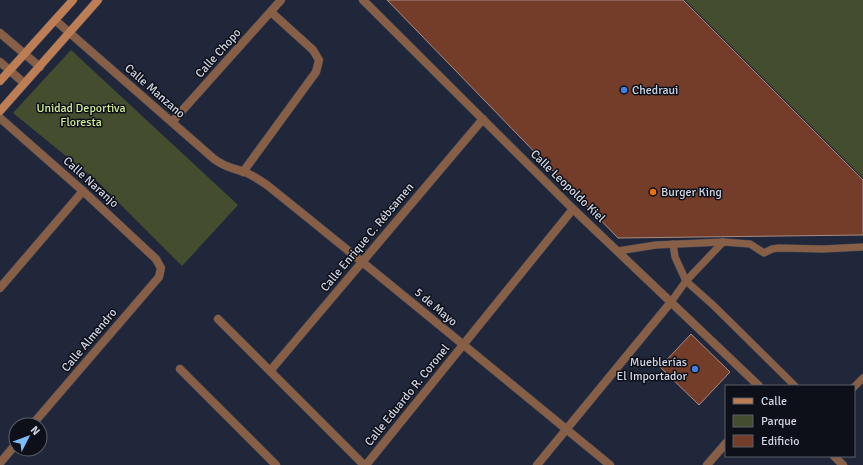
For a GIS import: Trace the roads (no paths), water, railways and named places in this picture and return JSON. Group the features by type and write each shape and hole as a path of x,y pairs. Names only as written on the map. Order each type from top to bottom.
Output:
{"main road":[{"path":"0,81 73,0"},
{"path":"0,111 98,0"}],"street":[{"name":"Calle Chopo","path":"172,122 281,0"},
{"name":"Calle Leopoldo Kiel","path":"363,0 573,209 758,385"},
{"path":"243,172 316,72 319,60 313,50 271,12"},
{"name":"Calle Manzano","path":"55,20 218,162 228,168 243,172"},
{"path":"0,33 40,66"},
{"path":"0,62 24,83"},
{"name":"Calle Naranjo","path":"0,118 83,191 156,259 161,268"},
{"name":"Calle Enrique C. Rébsamen","path":"270,371 483,119"},
{"name":"5 de Mayo","path":"243,172 255,176 267,185 610,465"},
{"path":"0,288 83,191"},
{"name":"Calle Eduardo R. Coronel","path":"365,465 573,209"},
{"name":"Calle Almendro","path":"39,417 159,277 161,268"},
{"path":"537,465 671,302"},
{"path":"218,319 365,465"},
{"path":"180,369 276,465"},
{"path":"707,465 725,444"},
{"path":"0,463 8,454"},
{"path":"835,457 843,465"}],"lane":[{"path":"618,251 656,245 723,242 750,244 764,252 779,248 823,249 863,247"},
{"path":"671,302 686,281 723,242"},
{"path":"673,244 675,257 686,281 794,385"},
{"path":"855,385 863,378"}],"place":[{"name":"Chedraui","path":"624,90"},
{"name":"Burger King","path":"653,192"},
{"name":"Mueblerías El Importador","path":"695,369"}],"park label":[{"name":"Unidad Deportiva Floresta","path":"81,115"}]}
